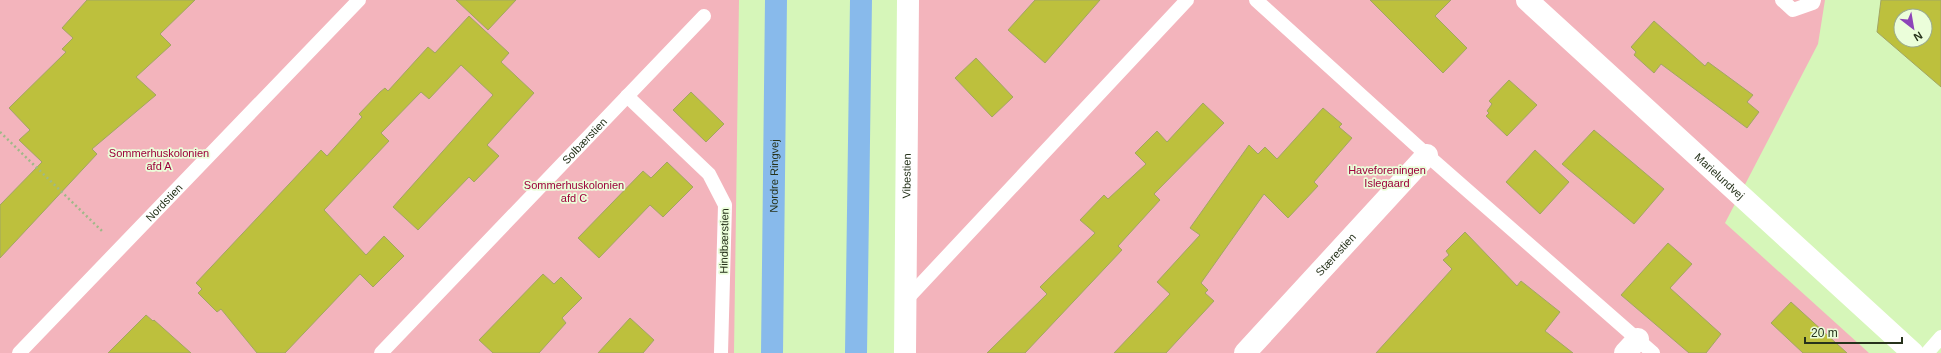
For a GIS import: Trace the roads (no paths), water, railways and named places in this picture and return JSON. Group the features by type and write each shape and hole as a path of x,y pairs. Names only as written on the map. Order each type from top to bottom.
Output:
{"main road":[{"name":"Nordre Ringvej","path":"772,353 776,0"},
{"path":"856,353 861,0"}],"street":[{"name":"Vibestien","path":"905,353 908,0"},
{"name":"Marielundvej","path":"1527,0 1912,353"},
{"name":"Stærestien","path":"1245,353 1427,155"}],"lane":[{"name":"Nordstien","path":"19,353 359,0"},
{"path":"905,301 1187,0"},
{"path":"1256,0 1639,348"},
{"path":"1782,0 1793,10 1813,3 1814,0"},
{"name":"Solbærstien","path":"381,353 704,16"},
{"name":"Hindbærstien","path":"627,96 709,174 725,204 721,353"},
{"path":"1927,353 1941,338"}],"park label":[{"name":"Sommerhuskolonien afd A","path":"159,159"},
{"name":"Haveforeningen Islegaard","path":"1387,176"},
{"name":"Sommerhuskolonien afd C","path":"574,191"}]}
